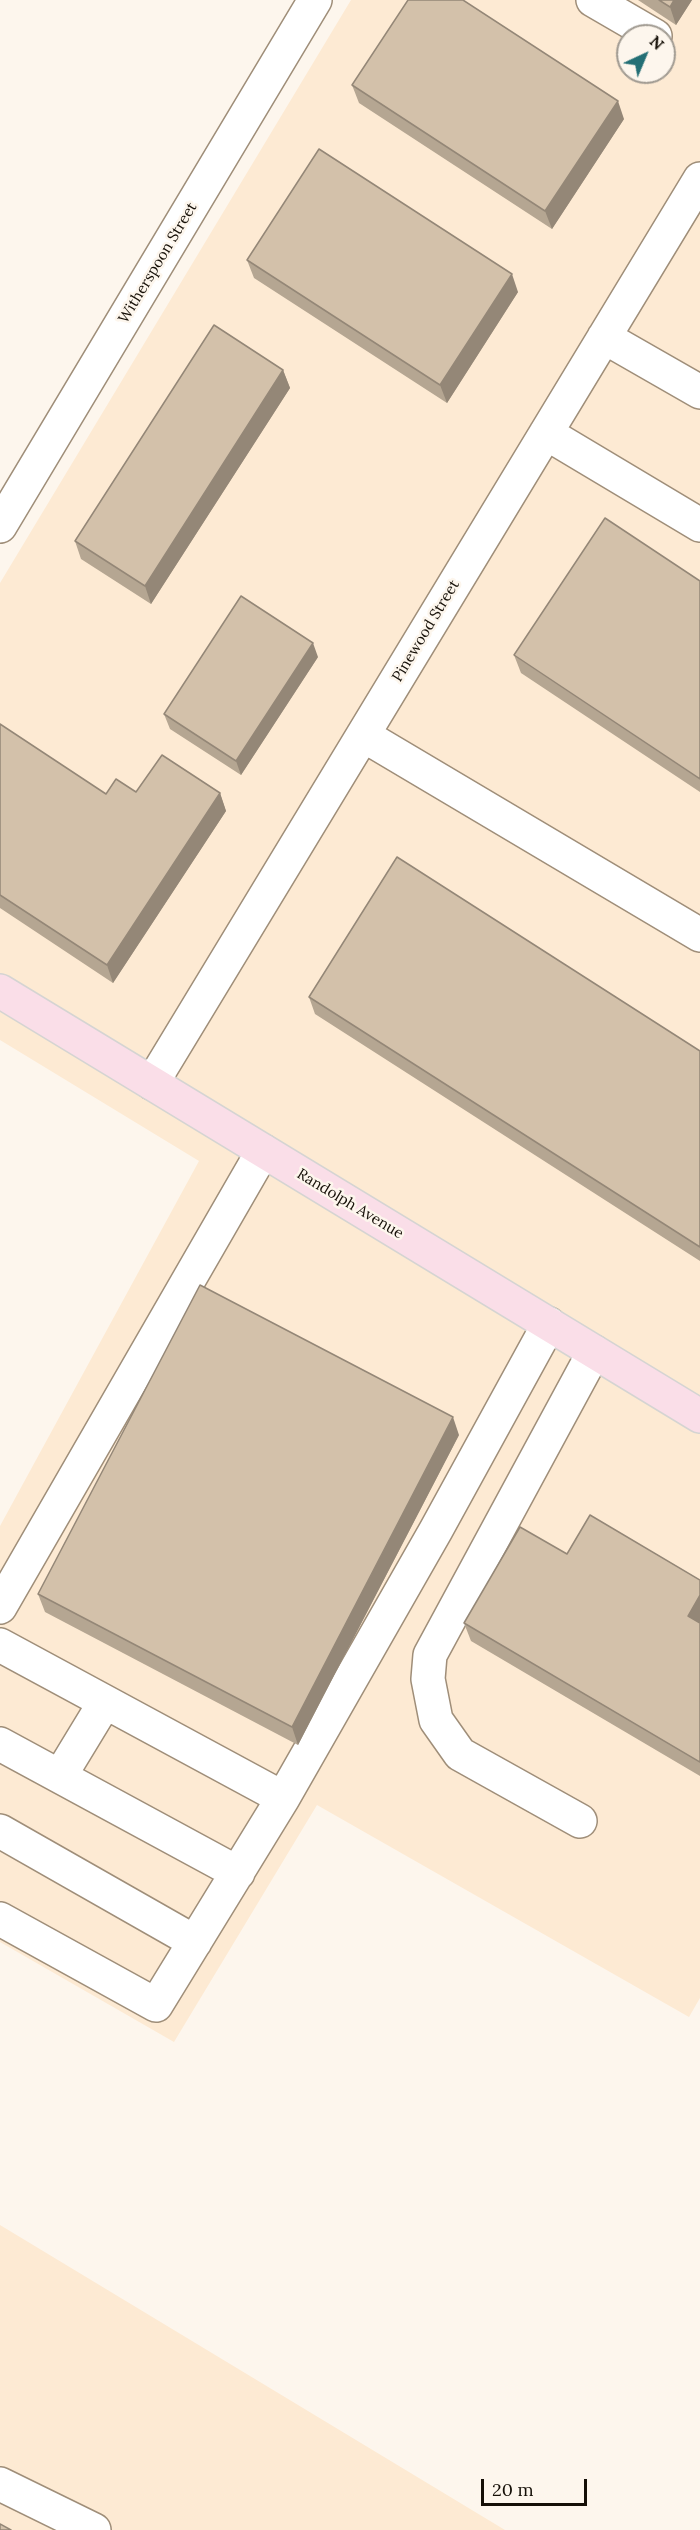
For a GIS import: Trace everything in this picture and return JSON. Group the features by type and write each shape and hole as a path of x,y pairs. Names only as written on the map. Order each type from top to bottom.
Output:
{"main road":[{"name":"Randolph Avenue","path":"0,991 700,1416"}],"street":[{"name":"Witherspoon Street","path":"0,526 315,0"},
{"path":"593,0 634,24"},
{"name":"Pinewood Street","path":"152,1083 700,179"},
{"path":"604,337 700,392"},
{"path":"546,433 700,525"},
{"path":"363,735 700,935"},
{"path":"0,1607 263,1151"},
{"path":"0,1919 156,2005 283,1798 436,1530 549,1324"},
{"path":"580,1821 460,1754 436,1720 428,1679 430,1655 594,1352"},
{"path":"0,1645 283,1798"},
{"path":"60,1776 105,1702"},
{"path":"0,1744 238,1873"},
{"path":"0,1831 195,1942"},
{"path":"0,2484 94,2530"}],"shaded area":[{"path":"351,0 700,0 700,1998 689,2017 317,1805 174,2042 0,1942 0,1526 199,1161 0,1040 0,583"},
{"path":"0,2225 505,2530 0,2530"}],"building":[{"path":"408,0 463,0 618,101 545,211 352,85"},
{"path":"659,0 674,0 670,7"},
{"path":"319,149 512,274 440,385 247,260"},
{"path":"214,325 283,370 145,586 75,541"},
{"path":"605,518 700,581 700,779 514,655"},
{"path":"241,596 313,643 236,761 164,714"},
{"path":"0,724 106,794 116,779 136,792 162,755 220,793 107,965 0,895"},
{"path":"397,857 700,1051 700,1247 309,997"},
{"path":"200,1285 453,1417 292,1727 38,1594"},
{"path":"590,1515 700,1580 700,1595 688,1616 700,1623 700,1762 464,1623 520,1527 567,1554"},
{"path":"0,2524 11,2530 0,2530"}]}
